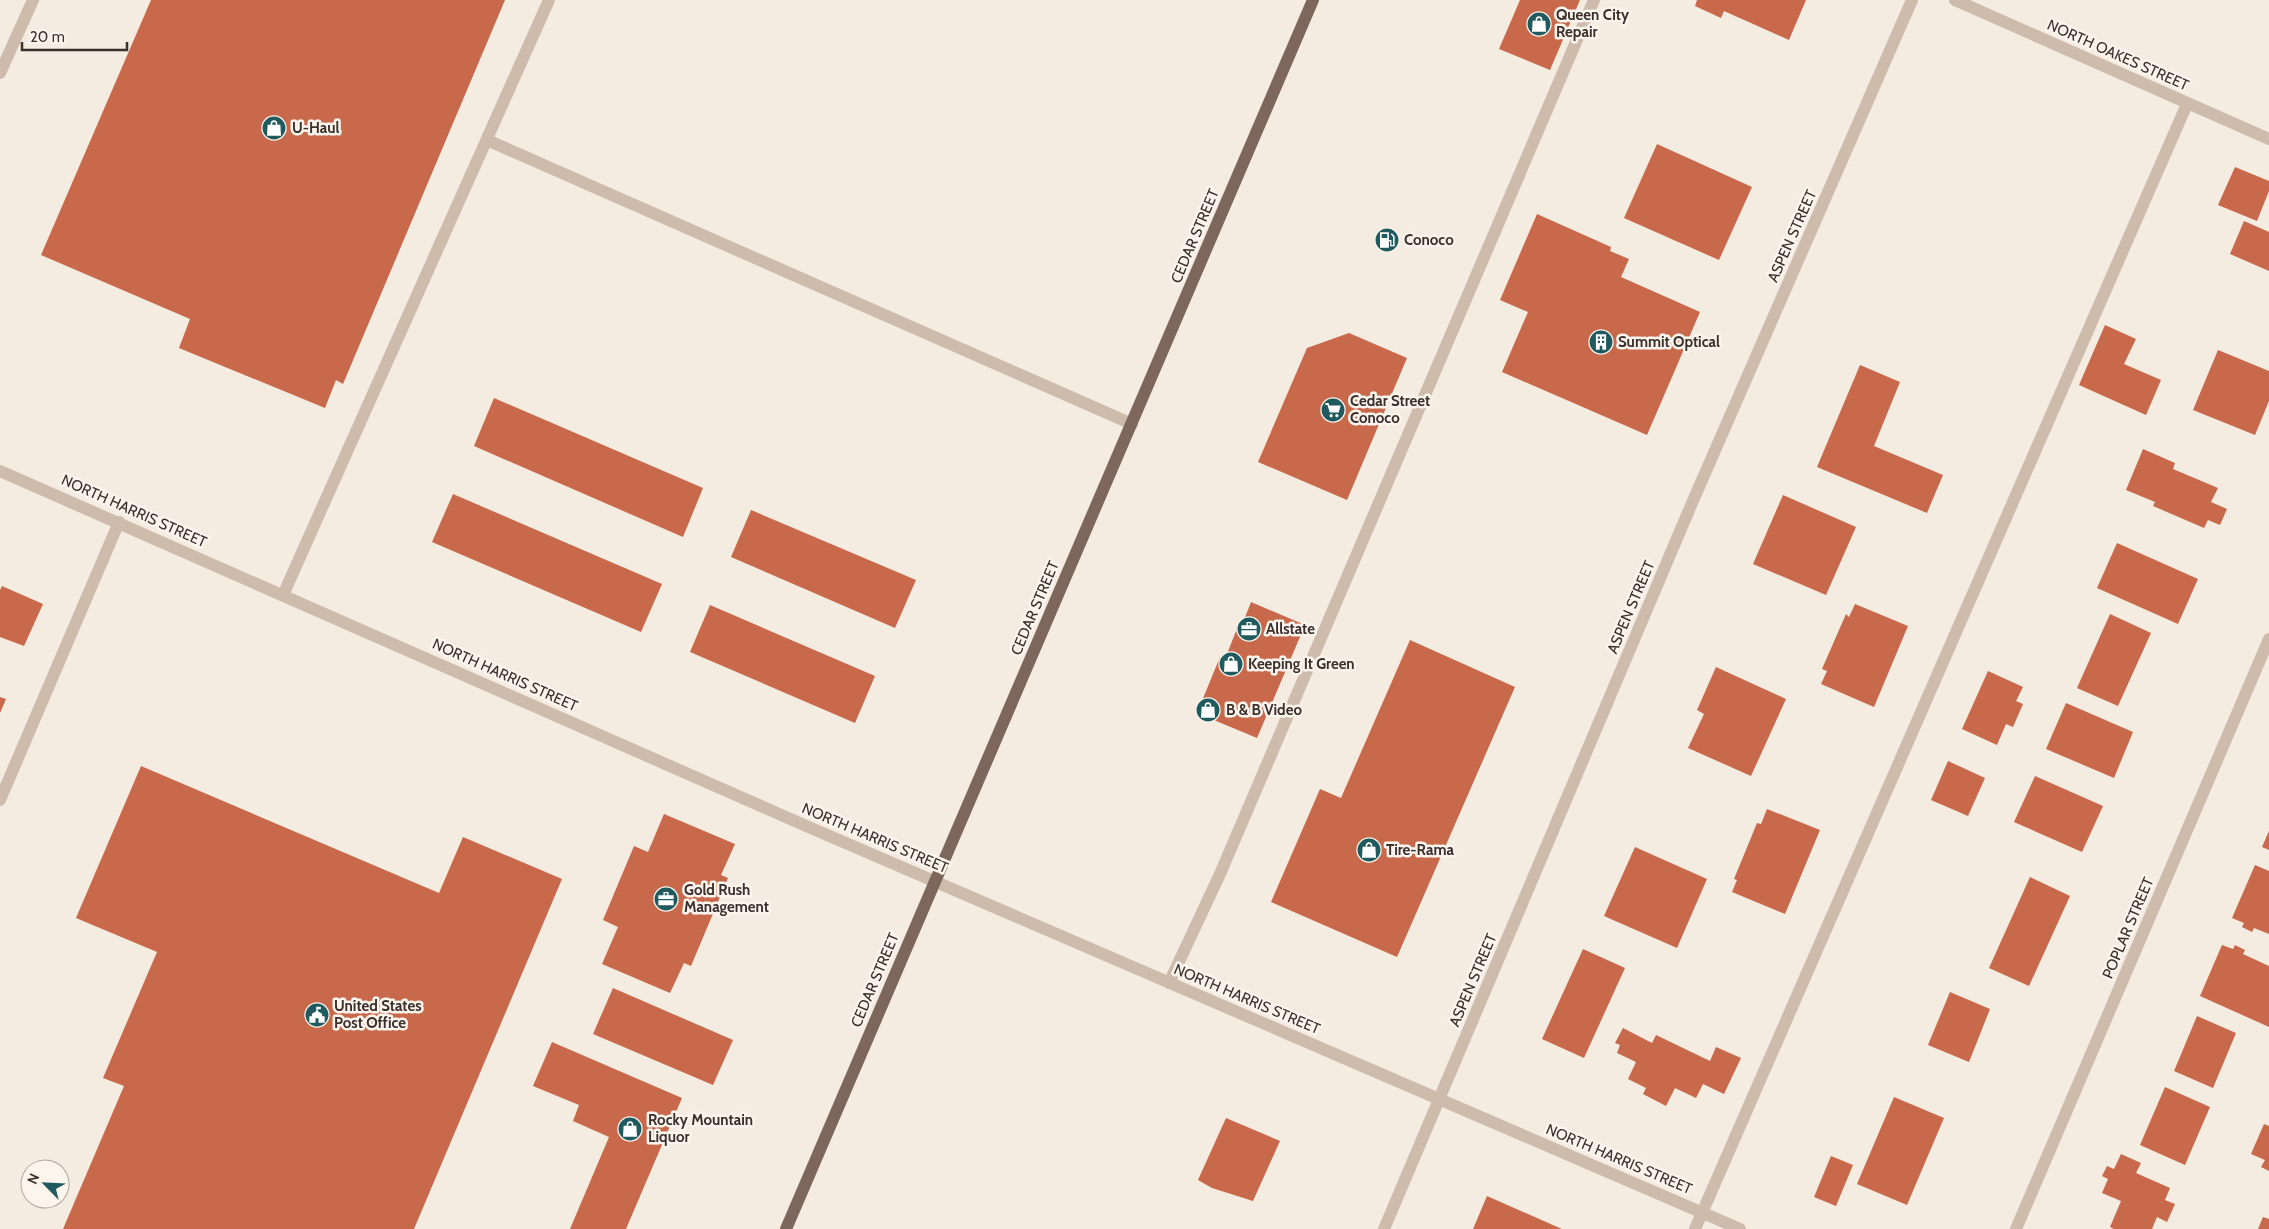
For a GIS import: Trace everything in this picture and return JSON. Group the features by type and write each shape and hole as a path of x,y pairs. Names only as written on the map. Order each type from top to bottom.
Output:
{"main road":[{"name":"CEDAR STREET","path":"786,1229 1313,0"}],"street":[{"path":"0,73 33,0"},
{"path":"283,594 549,0"},
{"path":"1169,983 1220,874 1594,0"},
{"name":"ASPEN STREET","path":"1384,1229 1692,503 1912,0"},
{"name":"NORTH OAKES STREET","path":"1955,0 2187,104 2269,138"},
{"path":"1696,1229 2187,104"},
{"path":"487,140 1132,424"},
{"name":"NORTH HARRIS STREET","path":"0,471 936,882 1740,1229"},
{"path":"0,800 119,522"},
{"name":"POPLAR STREET","path":"2016,1229 2269,639"}],"building":[{"name":"U-Haul","path":"151,0 505,0 343,384 336,380 325,408 179,348 190,319 41,255"},
{"name":"Queen City Repair","path":"1520,0 1580,0 1550,70 1499,49"},
{"path":"1697,0 1806,0 1789,40 1724,11 1721,18 1695,6"},
{"path":"1657,144 1752,187 1719,260 1624,218"},
{"path":"2235,167 2269,181 2269,191 2257,221 2218,205"},
{"name":"Summit Optical","path":"1537,214 1611,247 1610,251 1629,259 1621,277 1700,312 1647,435 1502,372 1528,312 1500,300"},
{"path":"2244,221 2269,232 2269,271 2230,254"},
{"path":"2105,325 2136,339 2124,364 2161,380 2146,415 2079,385"},
{"name":"Cedar Street Conoco","path":"1349,333 1407,358 1347,500 1258,462 1307,348"},
{"path":"2218,350 2269,371 2269,401 2255,435 2193,410"},
{"path":"1860,365 1900,382 1874,446 1943,475 1927,513 1817,467"},
{"path":"494,398 703,488 683,537 474,446"},
{"path":"2143,449 2175,463 2173,469 2218,488 2211,502 2227,509 2220,525 2208,520 2204,528 2153,506 2155,502 2126,490"},
{"path":"453,494 662,584 641,632 432,542"},
{"path":"1783,495 1856,527 1826,595 1753,564"},
{"path":"751,510 916,580 895,628 731,557"},
{"path":"2117,543 2198,579 2178,624 2097,588"},
{"path":"2,586 43,604 24,646 0,637 0,590"},
{"path":"1251,602 1305,625 1257,738 1197,713 1220,657 1225,659 1236,631 1239,633"},
{"path":"1855,604 1908,626 1874,707 1821,684 1827,671 1822,669 1846,614 1849,617"},
{"path":"710,605 875,676 855,723 690,652"},
{"path":"2110,614 2151,633 2118,706 2077,688"},
{"name":"Tire-Rama","path":"1410,640 1515,687 1397,957 1271,902 1320,789 1341,798"},
{"path":"1716,667 1786,699 1751,776 1688,748 1704,714 1697,710"},
{"path":"1988,671 2023,687 2016,701 2023,704 2013,727 2006,724 1997,745 1962,729"},
{"path":"0,697 6,699 0,713"},
{"path":"2066,703 2133,732 2114,778 2046,749"},
{"path":"1948,761 1985,778 1968,816 1931,800"},
{"name":"United States Post Office","path":"141,766 439,893 463,837 562,879 414,1229 63,1229 124,1086 103,1078 157,952 76,918"},
{"path":"2035,776 2103,806 2082,852 2014,822"},
{"path":"1767,809 1820,830 1785,914 1732,892 1737,880 1734,879 1757,823 1761,824"},
{"name":"Gold Rush Management","path":"664,814 735,844 721,875 728,878 691,966 684,963 670,993 602,964 618,927 603,920 634,846 648,852"},
{"path":"2269,831 2269,850 2262,847"},
{"path":"1635,847 1707,879 1677,948 1604,916"},
{"path":"2255,865 2269,871 2269,934 2254,928 2252,932 2242,927 2244,923 2232,918"},
{"path":"2030,877 2070,896 2029,986 1989,968"},
{"path":"2222,945 2233,949 2235,945 2245,950 2243,954 2269,966 2269,1027 2200,996"},
{"path":"1583,949 1625,968 1584,1058 1542,1039"},
{"path":"613,988 733,1040 713,1085 593,1034"},
{"path":"1950,992 1990,1009 1969,1062 1928,1045"},
{"path":"2197,1016 2236,1033 2213,1088 2174,1071"},
{"path":"1623,1028 1652,1043 1656,1035 1710,1061 1716,1047 1741,1058 1724,1094 1703,1084 1696,1098 1675,1088 1666,1106 1643,1094 1646,1088 1628,1079 1636,1062 1617,1053 1620,1045 1615,1043"},
{"name":"Rocky Mountain Liquor","path":"552,1042 682,1098 626,1229 570,1229 609,1137 573,1121 579,1105 533,1086"},
{"path":"2165,1087 2210,1107 2185,1165 2140,1145"},
{"path":"1894,1097 1944,1118 1907,1205 1857,1184"},
{"path":"1226,1118 1280,1141 1253,1201 1212,1188 1198,1180"},
{"path":"2264,1124 2269,1126 2269,1171 2261,1167 2265,1160 2251,1154"},
{"path":"2121,1154 2141,1163 2136,1173 2170,1188 2165,1200 2175,1204 2167,1222 2157,1217 2152,1229 2114,1229 2110,1227 2121,1201 2102,1193 2108,1179 2102,1176 2107,1166 2114,1169"},
{"path":"1831,1156 1853,1165 1836,1206 1814,1197"},
{"path":"1487,1196 1562,1229 1473,1229"},
{"path":"2263,1217 2269,1219 2269,1229 2258,1229"}],"place":[{"name":"Queen City Repair","path":"1539,24"},
{"name":"U-Haul","path":"274,128"},
{"name":"Conoco","path":"1387,240"},
{"name":"Summit Optical","path":"1601,342"},
{"name":"Cedar Street Conoco","path":"1333,410"},
{"name":"Allstate","path":"1249,629"},
{"name":"Keeping It Green","path":"1231,664"},
{"name":"B & B Video","path":"1208,710"},
{"name":"Tire-Rama","path":"1369,850"},
{"name":"Gold Rush Management","path":"666,899"},
{"name":"United States Post Office","path":"317,1015"},
{"name":"Rocky Mountain Liquor","path":"630,1129"}]}
